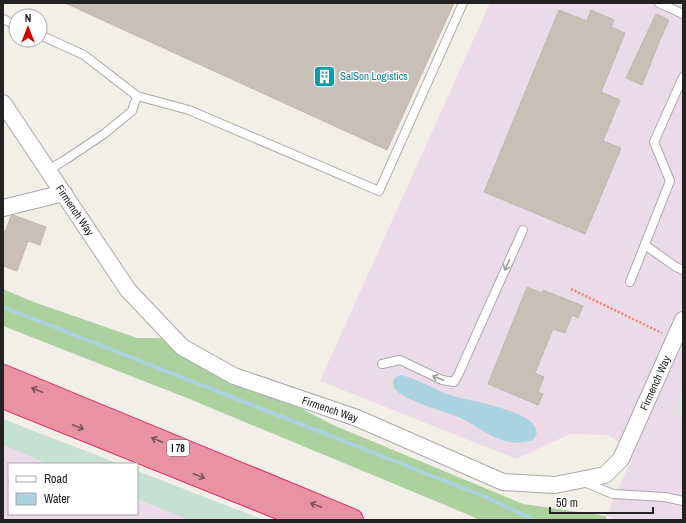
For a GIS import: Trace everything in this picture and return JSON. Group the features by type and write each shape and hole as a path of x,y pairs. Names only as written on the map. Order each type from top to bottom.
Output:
{"highway":[{"name":"I 78","path":"3,376 352,520"},
{"name":"I 78","path":"3,397 310,520"}],"street":[{"name":"Firmench Way","path":"3,103 128,290 182,347 234,376 357,418 503,482 555,485 605,475 621,459 683,320"},
{"path":"3,208 64,193"}],"lane":[{"path":"48,39 84,55 137,96 189,110 379,191 462,3"},
{"path":"659,3 683,14"},
{"path":"630,282 670,181 654,142 683,77"},
{"path":"48,170 104,134 132,111 137,96"},
{"path":"382,364 400,360 442,380 454,382 522,230"},
{"path":"645,245 676,267 683,270"},
{"path":"580,480 613,494 665,497 683,501"}],"path":[{"path":"571,289 675,339"}],"shaded area":[{"path":"490,3 683,3 683,520 617,520 606,516 635,452 607,435 570,434 516,459 320,381"},
{"path":"683,382 683,418 672,414"},
{"path":"3,419 116,463 8,463 8,515 138,515 138,471 264,520 3,520"}],"green space":[{"path":"3,289 31,301 137,338 164,338 333,425 523,504 606,516 606,520 479,520 187,398 3,326"},
{"path":"3,419 116,463 47,463 3,445"},
{"path":"138,471 264,520 189,520 138,499"}],"water":[{"path":"401,375 450,395 511,411 532,422 537,432 536,435 533,440 527,442 509,442 488,434 463,419 409,399 395,389 393,383 398,376"}],"building":[{"name":"SalSon Logistics","path":"65,3 454,3 387,150"},
{"path":"559,10 587,21 591,10 614,20 611,27 625,33 601,92 620,100 603,141 621,148 585,234 484,192"},
{"path":"656,14 669,20 642,85 626,78"},
{"path":"13,215 46,227 40,245 28,241 17,271 3,266 3,231 5,232 11,216"},
{"path":"527,287 542,293 543,290 583,306 578,318 572,315 565,333 553,329 535,373 544,377 538,392 543,394 538,405 488,384"}],"waterway":[{"path":"3,307 486,497 534,520"}],"place":[{"name":"SalSon Logistics","path":"324,76"}]}
